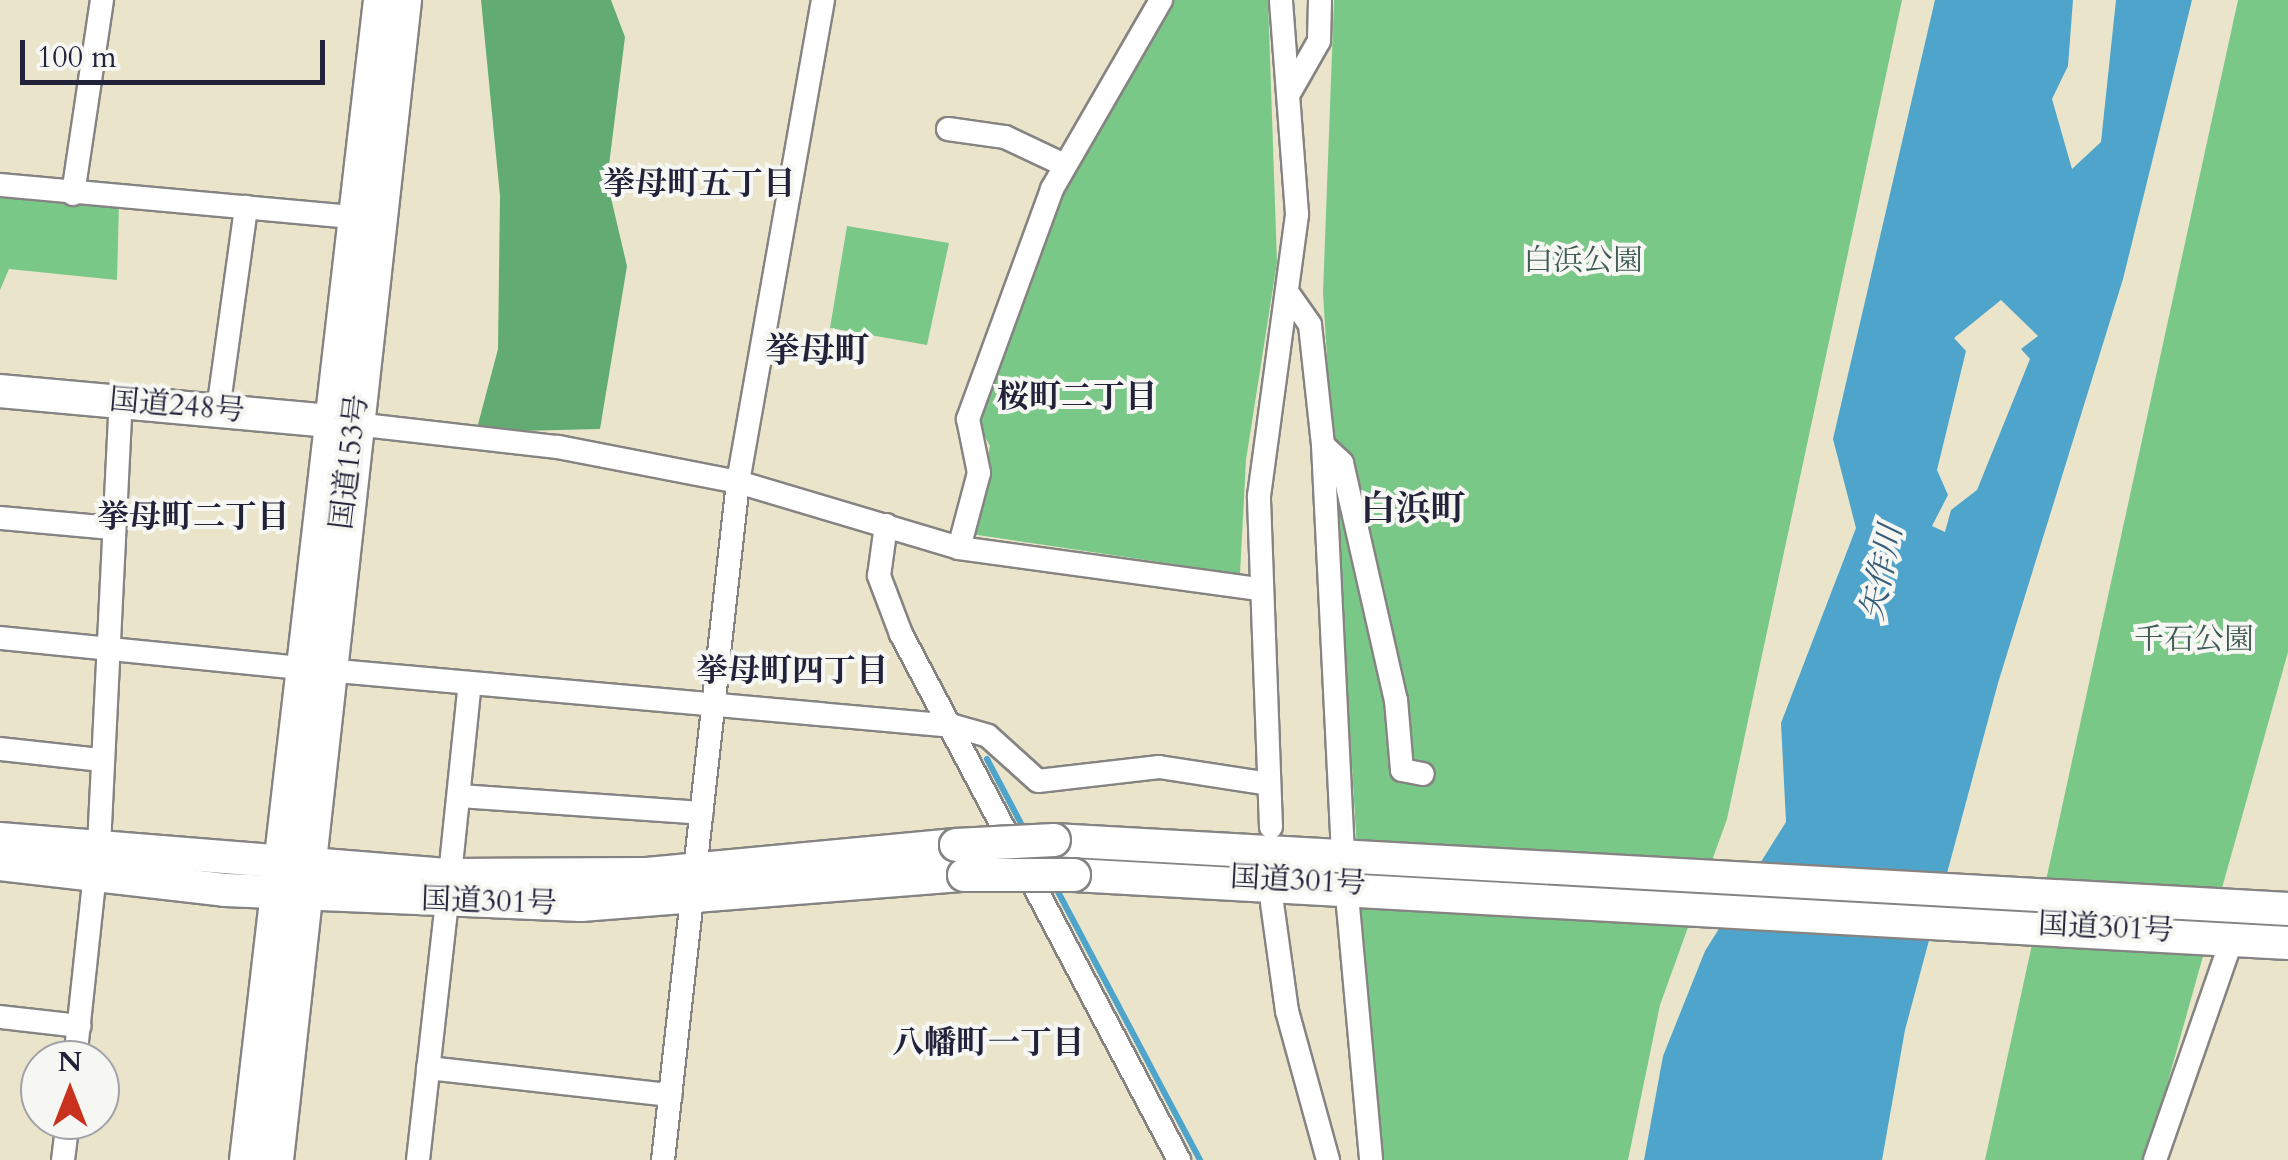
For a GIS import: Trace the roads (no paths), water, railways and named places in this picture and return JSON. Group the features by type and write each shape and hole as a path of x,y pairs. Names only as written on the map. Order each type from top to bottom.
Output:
{"highway":[{"name":"国道153号","path":"341,422 356,218 380,0"},
{"name":"国道153号","path":"293,879 341,422 405,0"},
{"name":"国道248号","path":"0,391 341,422"},
{"path":"0,839 97,860 293,879"},
{"name":"国道301号","path":"293,879 689,901 961,860 1054,840 1359,869 2224,924 2288,942"},
{"path":"0,864 97,860"},
{"name":"国道301号","path":"448,888 695,868 961,860 1074,875 1359,869"},
{"path":"246,1160 293,879"},
{"path":"277,1160 293,879"},
{"name":"国道301号","path":"2224,924 2288,909"}],"street":[{"path":"73,194 102,0"},
{"path":"663,1160 738,482 823,0"},
{"path":"959,548 979,473 968,419 1062,164 1161,0"},
{"path":"1270,827 1258,496 1290,296 1290,90 1281,0"},
{"path":"1290,90 1319,41 1320,0"},
{"path":"948,128 1015,142 1062,164"},
{"path":"0,185 356,218"},
{"path":"218,410 246,207"},
{"path":"1290,296 1310,325 1323,445 1359,869 1371,1160"},
{"path":"77,1040 97,860 121,400"},
{"path":"341,422 558,447 738,482 959,548 1259,589"},
{"path":"1323,445 1342,463 1396,700 1402,770 1423,774"},
{"path":"0,518 112,528"},
{"path":"887,525 882,592 1179,1160"},
{"path":"0,638 711,708 954,726 988,736 1038,780 1158,767 1270,784"},
{"path":"418,1160 470,683"},
{"path":"0,749 102,760"},
{"path":"460,796 701,813"},
{"path":"1272,902 1288,1011 1328,1160"},
{"path":"2156,1160 2224,924"},
{"path":"0,1017 79,1026"},
{"path":"428,1068 670,1095"}],"water":[{"name":"矢作川","path":"1935,0 2073,0 2068,66 2052,99 2072,169 2101,142 2116,0 2192,0 2123,279 1998,683 1905,1030 1882,1160 1644,1160 1663,1056 1705,951 1786,822 1781,723 1856,528 1833,439","holes":["2001,300 2038,336 2021,349 2030,359 1977,490 1951,510 1945,532 1932,526 1948,495 1937,470 1966,351 1954,338"]}],"waterway":[{"path":"987,759 1026,833"},
{"path":"1056,888 1200,1160"}],"district":[{"name":"挙母町五丁目","path":"699,184"},
{"name":"挙母町","path":"817,351"},
{"name":"桜町二丁目","path":"1077,397"},
{"name":"白浜町","path":"1413,509"},
{"name":"挙母町二丁目","path":"193,517"},
{"name":"挙母町四丁目","path":"792,671"},
{"name":"八幡町一丁目","path":"988,1043"}],"park label":[{"name":"白浜公園","path":"1583,261"},
{"name":"千石公園","path":"2194,640"}]}
